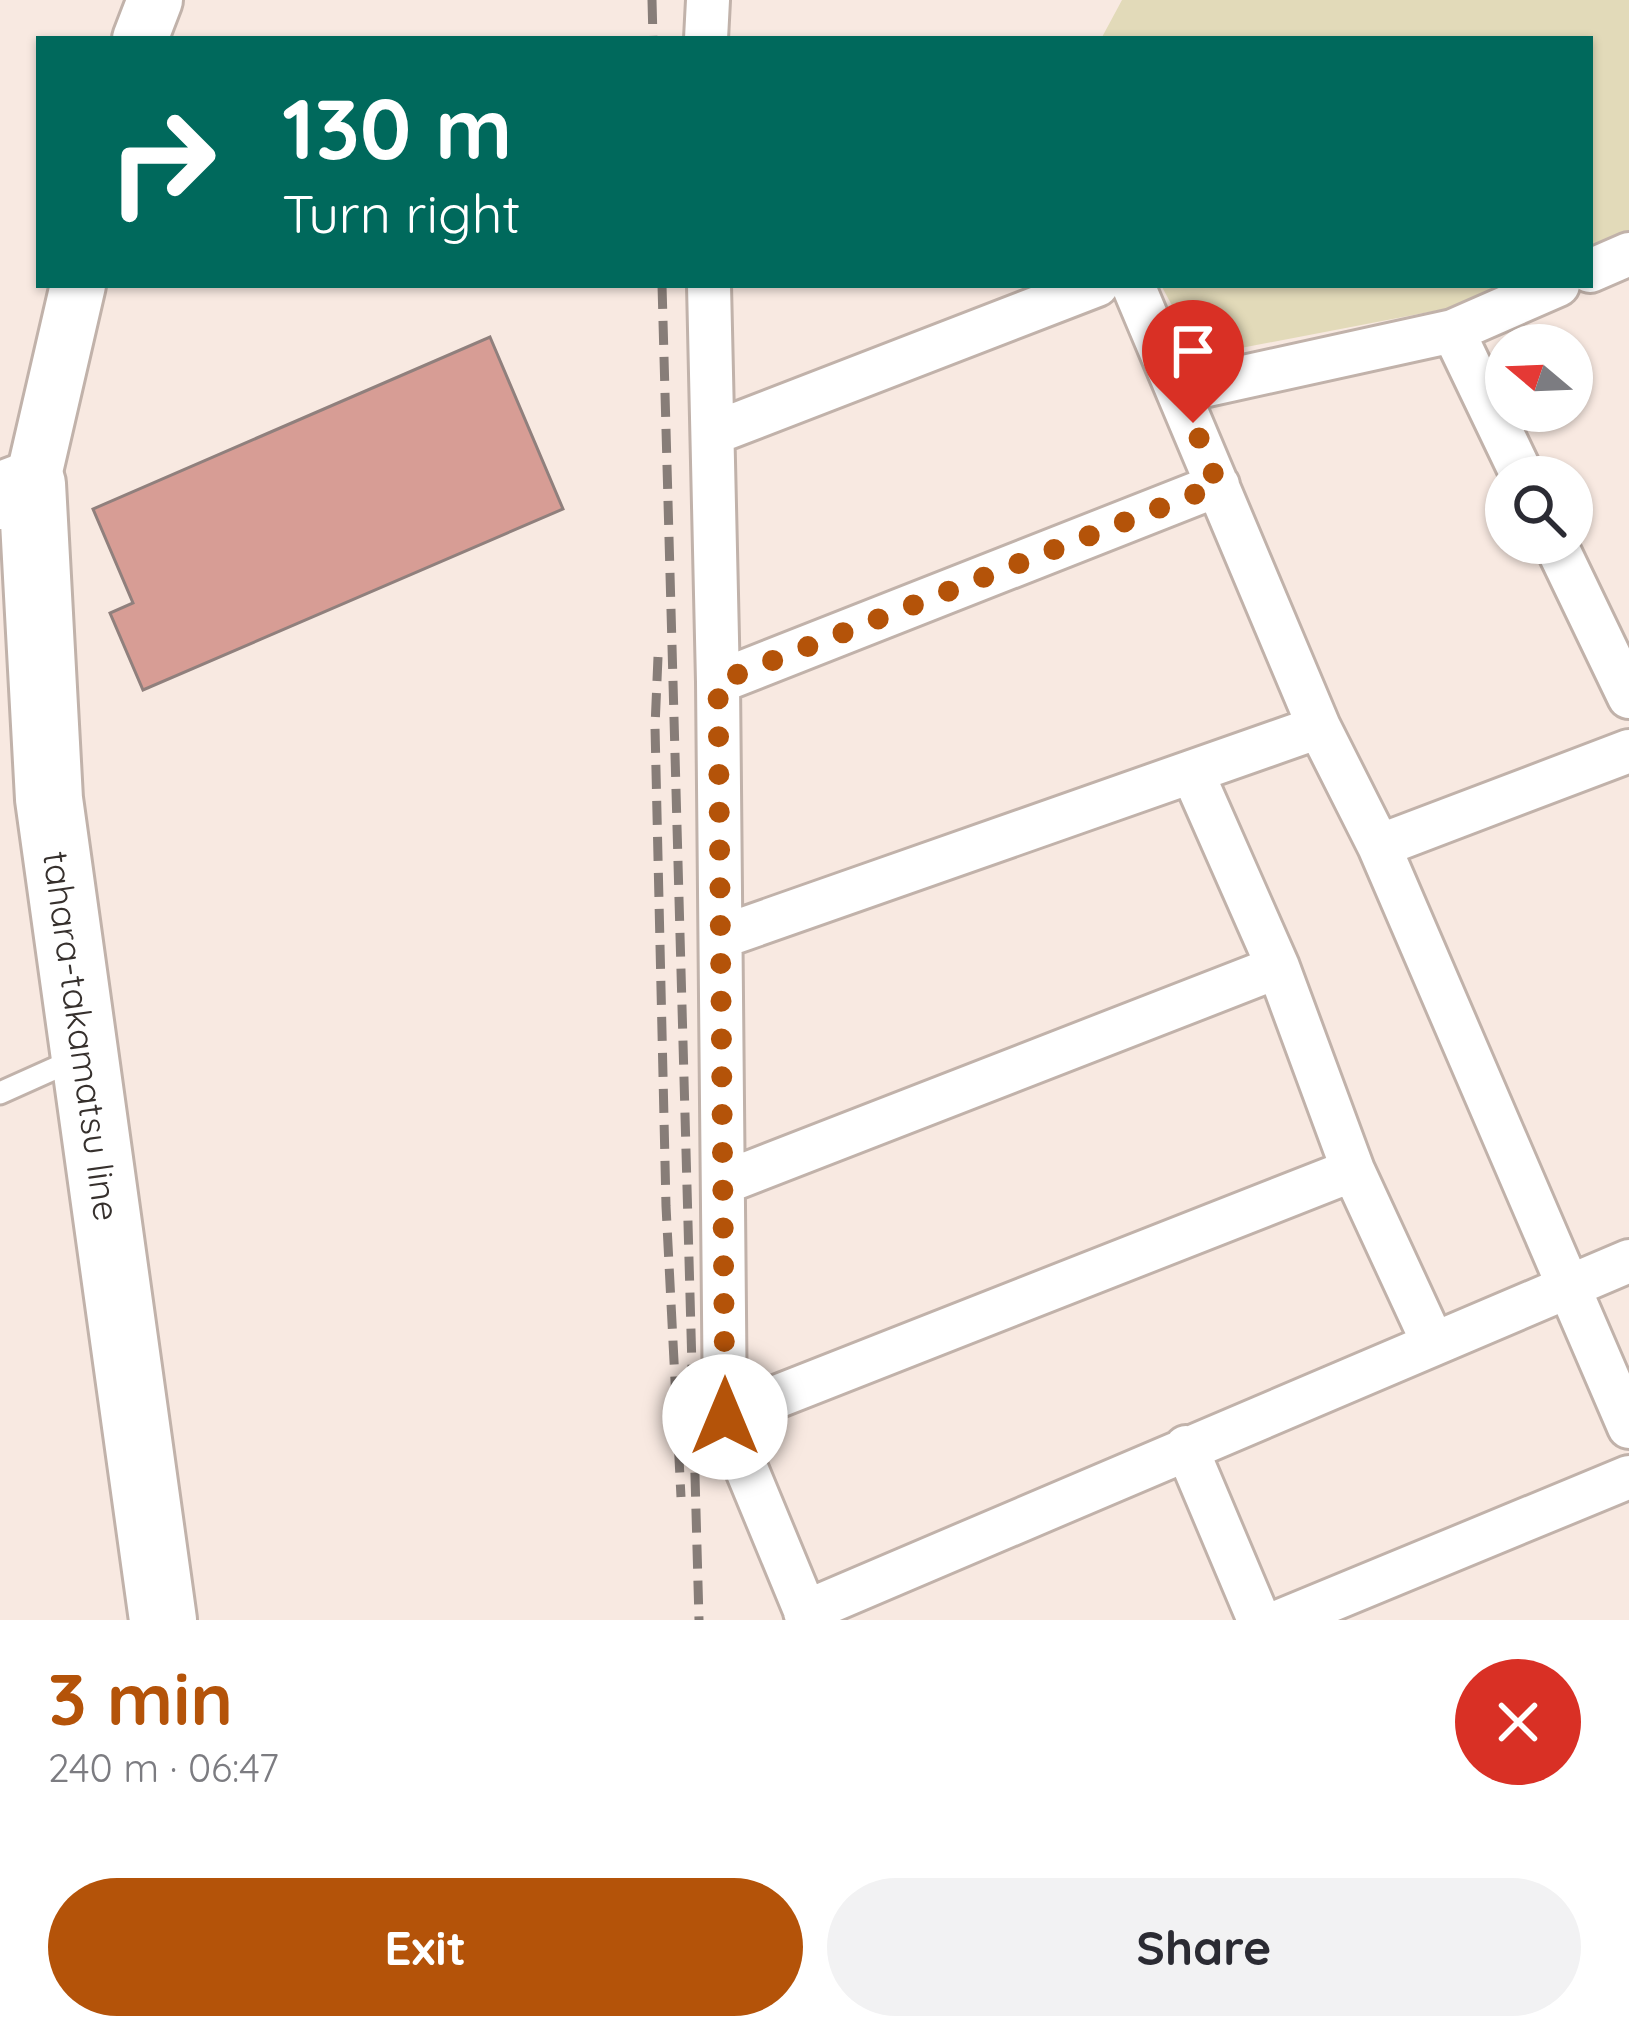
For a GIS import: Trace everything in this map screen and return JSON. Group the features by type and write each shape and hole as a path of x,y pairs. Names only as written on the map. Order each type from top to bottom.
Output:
{"main road":[{"name":"tahara-takamatsu line","path":"16,490 49,799 163,1620"}],"street":[{"path":"141,36 155,0"},
{"path":"706,36 707,0"},
{"path":"1593,270 1629,254"},
{"path":"16,490 77,288"},
{"path":"709,288 722,937 725,1417 807,1616 1186,1448 1629,1261"},
{"path":"714,433 1089,288"},
{"path":"1134,288 1319,727 1379,846 1629,1427"},
{"path":"1180,392 1453,331 1551,288"},
{"path":"1453,331 1513,456"},
{"path":"718,682 1218,485"},
{"path":"1565,564 1629,697"},
{"path":"722,937 1319,727"},
{"path":"1379,846 1629,752"},
{"path":"1192,772 1278,967 1353,1170 1433,1343"},
{"path":"723,1183 1278,967"},
{"path":"725,1417 1353,1170"},
{"path":"1186,1448 1259,1620"},
{"path":"1283,1620 1629,1477"}],"lane":[{"path":"0,1093 85,1056"}],"shaded area":[{"path":"1122,0 1629,0 1629,240 1593,254 1593,36 1103,36"},
{"path":"1163,288 1502,288 1450,308 1199,356"}],"building":[{"path":"490,337 563,509 143,690 110,613 133,603 93,509"}],"railway":[{"path":"652,0 653,36"},
{"path":"662,288 699,1620"},
{"path":"658,657 655,727 666,1206 681,1497"}],"route":[{"path":"725,1417 718,682 1218,485 1193,423"}]}
